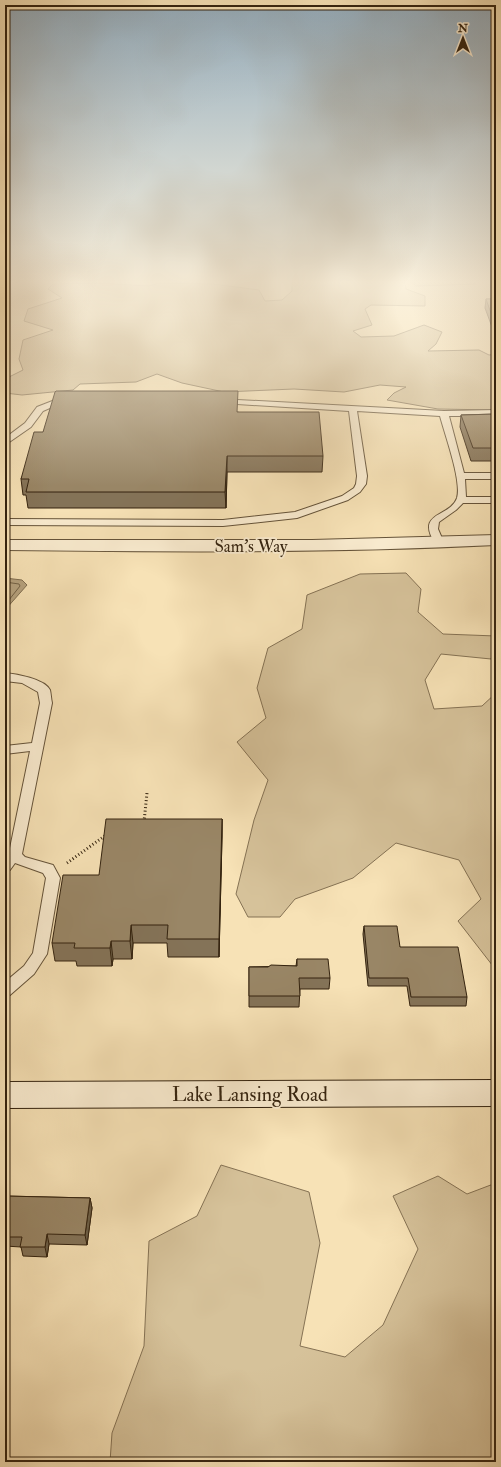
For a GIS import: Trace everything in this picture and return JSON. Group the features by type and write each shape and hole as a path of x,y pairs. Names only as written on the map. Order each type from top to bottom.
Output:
{"street":[{"name":"Sam's Way","path":"5,545 298,546 439,543 496,540"},
{"name":"Lake Lansing Road","path":"5,1095 496,1093"}],"lane":[{"path":"5,442 28,425 40,409 58,402 72,401"},
{"path":"209,401 444,414 496,413"},
{"path":"5,522 223,523 297,515 344,498 354,493 361,484 362,476 353,409"},
{"path":"439,543 434,529 435,521 461,500 463,493 461,476 444,414"},
{"path":"461,476 496,476"},
{"path":"461,500 496,500"},
{"path":"5,677 13,677 31,681 44,690 46,703 15,855 5,866"},
{"path":"5,750 38,746"},
{"path":"5,991 30,970 40,954 53,878 48,869 20,860 15,855"}],"path":[{"path":"143,828 147,793"},
{"path":"67,863 107,834"}],"shaded area":[{"path":"21,348 431,348 428,351 479,350 489,355 496,354 496,410 438,409 387,400 394,393 406,387 380,385 344,392 294,389 224,392 182,383 157,374 136,382 80,384 73,390 22,395 5,393 5,379 23,370 19,359"},
{"path":"406,573 421,589 418,612 443,634 496,636 496,644 491,659 441,654 425,680 434,709 482,706 496,693 496,970 458,921 481,899 459,860 396,843 353,878 295,899 280,917 248,917 236,894 254,820 268,780 237,742 266,718 257,688 268,648 302,629 307,595 360,574"},
{"path":"221,1165 309,1192 320,1243 300,1346 345,1357 383,1325 418,1249 393,1196 438,1176 467,1194 496,1183 496,1462 110,1462 112,1433 144,1346 149,1241 197,1216"}],"water":[{"path":"5,578 22,580 27,585 5,610"}],"building":[{"path":"56,391 238,391 237,412 319,412 323,456 227,456 225,492 26,492 29,479 21,479 34,432 43,432"},
{"path":"496,414 496,448 473,448 461,415"},
{"path":"106,819 222,819 219,939 167,939 168,925 131,925 130,941 111,941 110,948 74,948 75,943 52,943 63,875 99,875"},
{"path":"364,926 397,926 400,947 458,947 467,997 411,997 408,978 369,978"},
{"path":"297,959 328,959 330,978 299,978 300,996 249,996 249,967 268,967 271,965 297,966"},
{"path":"5,1196 90,1198 85,1235 47,1234 45,1247 20,1247 22,1237 5,1237"}]}
